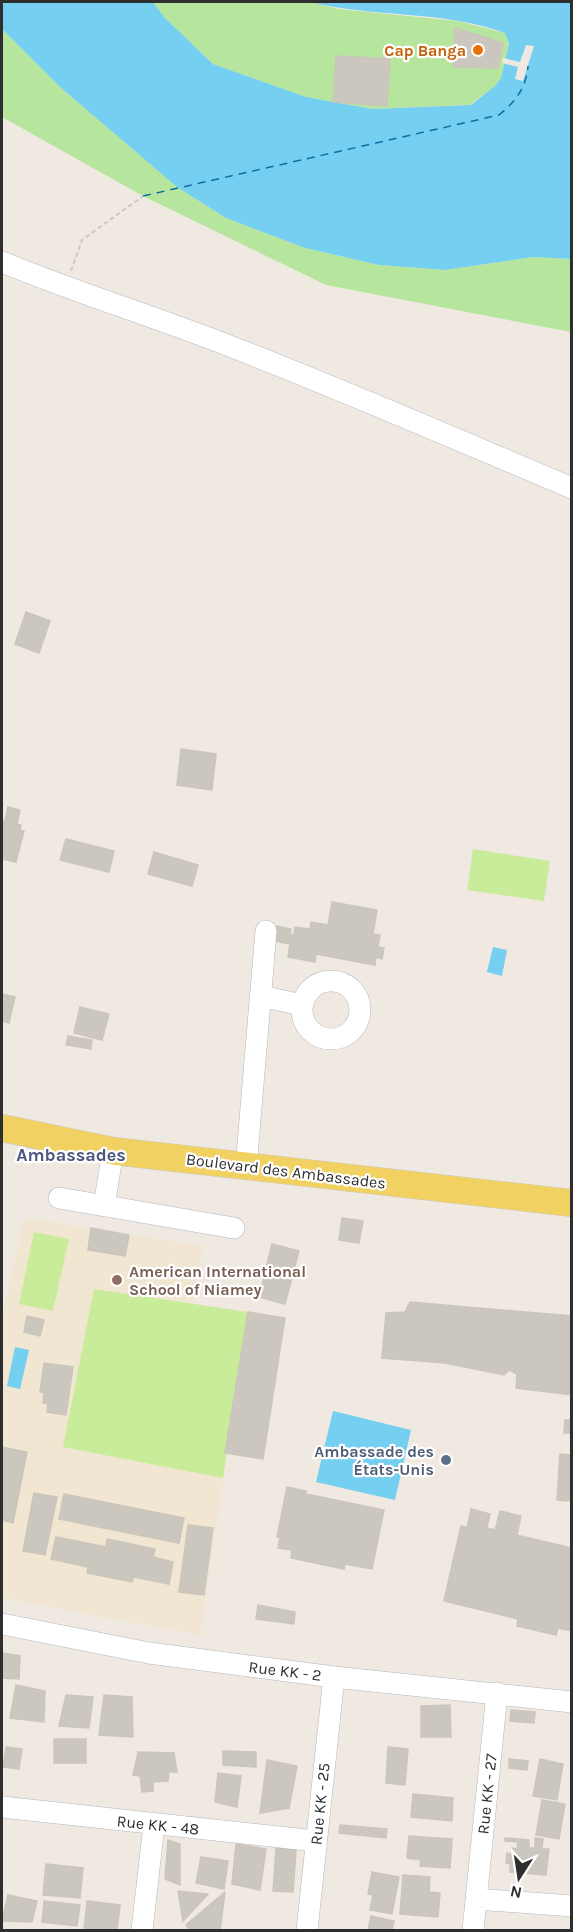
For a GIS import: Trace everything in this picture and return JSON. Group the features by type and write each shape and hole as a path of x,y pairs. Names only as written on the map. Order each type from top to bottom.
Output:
{"main road":[{"name":"Boulevard des Ambassades","path":"2,1116 154,1140 247,1158 572,1203"},
{"name":"Boulevard des Ambassades","path":"2,1128 112,1151 247,1158 572,1188"}],"street":[{"path":"2,262 65,288 235,348 414,420 572,488"},
{"path":"247,1158 266,931"},
{"path":"260,996 302,1005"},
{"path":"104,1206 112,1151"},
{"path":"59,1198 234,1228"},
{"name":"Rue KK - 2","path":"2,1624 149,1653 334,1677 572,1702"},
{"name":"Rue KK - 25","path":"307,1930 334,1677"},
{"name":"Rue KK - 27","path":"474,1930 497,1693"},
{"name":"Rue KK - 48","path":"2,1807 154,1826 316,1841"},
{"path":"142,1930 154,1826"},
{"path":"476,1899 572,1906"}],"path":[{"path":"65,288 82,240 143,196"}],"shaded area":[{"path":"24,1218 203,1246 193,1304 248,1312 200,1635 2,1598 2,1318"}],"green space":[{"path":"153,2 310,2 339,9 458,21 505,33 509,44 501,78 495,86 470,105 373,109 306,97 213,64 165,18"},
{"path":"2,29 60,87 177,187 226,218 305,248 379,265 445,270 533,257 571,259 571,332 326,285 143,196 2,117"},
{"path":"473,849 550,861 544,901 467,890"},
{"path":"34,1232 69,1239 53,1311 19,1304"},
{"path":"94,1289 248,1312 223,1478 63,1447"}],"water":[{"path":"2,2 153,2 165,18 213,64 306,97 373,109 471,105 495,86 501,78 509,44 505,33 433,17 334,7 310,2 571,2 571,259 533,257 445,270 379,265 305,248 226,218 177,187 60,87 2,29"},
{"path":"493,947 507,950 502,976 487,972"},
{"path":"15,1347 29,1350 20,1389 7,1386"},
{"path":"333,1411 411,1430 395,1500 316,1482"}],"pier":[{"path":"526,45 534,46 523,81 515,79 518,67 502,63 503,58 520,62"}],"building":[{"name":"Cap Banga","path":"455,28 503,43 498,68 453,67"},
{"path":"336,56 390,59 387,106 333,102"},
{"path":"26,612 50,621 39,653 15,644"},
{"path":"181,749 216,754 212,790 177,785"},
{"path":"8,807 20,810 17,824 5,821"},
{"path":"2,821 21,825 20,830 24,831 16,862 2,859"},
{"path":"66,839 114,851 109,872 60,860"},
{"path":"154,852 198,865 192,886 148,874"},
{"path":"332,902 377,910 373,934 380,935 378,947 384,948 382,959 376,957 375,965 316,954 315,962 288,957 290,944 274,941 276,926 291,929 290,934 294,935 295,927 310,929 311,922 328,925"},
{"path":"2,994 15,997 9,1023 2,1021"},
{"path":"80,1007 109,1014 102,1040 74,1033"},
{"path":"68,1036 92,1040 91,1049 66,1045"},
{"path":"342,1218 363,1221 359,1243 339,1240"},
{"path":"91,1228 129,1235 125,1256 88,1250"},
{"path":"272,1244 299,1251 285,1304 259,1297"},
{"path":"410,1302 572,1316 572,1395 516,1388 517,1374 509,1370 504,1375 445,1363 382,1358 386,1313 405,1312"},
{"path":"248,1312 285,1318 263,1459 225,1453"},
{"path":"27,1316 44,1320 40,1336 24,1332"},
{"path":"44,1363 73,1367 66,1415 47,1412 48,1404 43,1403 44,1392 40,1392"},
{"path":"565,1420 572,1420 572,1433 564,1433"},
{"path":"2,1447 27,1452 13,1523 2,1520"},
{"path":"560,1454 572,1455 569,1501 557,1500"},
{"path":"287,1487 306,1491 306,1494 384,1510 372,1569 345,1564 344,1569 291,1558 292,1550 278,1548 280,1537 277,1537"},
{"path":"34,1493 57,1497 45,1555 23,1551"},
{"path":"64,1494 184,1518 179,1543 59,1519"},
{"path":"471,1509 490,1514 486,1532 467,1528"},
{"path":"500,1511 521,1516 517,1535 495,1530"},
{"path":"188,1525 213,1528 204,1595 179,1592"},
{"path":"461,1526 486,1532 475,1580 450,1574"},
{"path":"487,1528 572,1548 572,1602 475,1580"},
{"path":"56,1537 106,1547 107,1539 155,1549 153,1557 173,1562 169,1584 134,1577 132,1582 87,1573 88,1567 51,1559"},
{"path":"450,1574 572,1602 572,1631 558,1628 556,1635 517,1626 518,1619 444,1601"},
{"path":"258,1605 295,1612 294,1624 256,1619"},
{"path":"2,1653 20,1656 19,1679 2,1678"},
{"path":"16,1685 45,1691 44,1722 10,1718"},
{"path":"66,1695 93,1697 89,1728 59,1726"},
{"path":"104,1695 132,1697 133,1737 99,1735"},
{"path":"450,1705 451,1737 421,1737 421,1706"},
{"path":"511,1710 535,1712 534,1723 510,1721"},
{"path":"54,1739 86,1739 86,1763 54,1763"},
{"path":"6,1747 22,1749 19,1769 3,1767"},
{"path":"388,1747 408,1749 405,1785 386,1783"},
{"path":"223,1751 256,1752 256,1767 223,1765"},
{"path":"138,1752 174,1753 177,1772 169,1772 168,1781 153,1782 153,1791 142,1792 140,1776 133,1775"},
{"path":"509,1759 528,1761 527,1770 509,1768"},
{"path":"540,1759 563,1764 557,1800 533,1796"},
{"path":"267,1760 297,1766 289,1808 260,1813"},
{"path":"218,1773 241,1776 237,1807 215,1802"},
{"path":"413,1794 453,1798 452,1821 411,1817"},
{"path":"542,1800 565,1804 559,1839 536,1835"},
{"path":"340,1825 387,1829 386,1838 339,1833"},
{"path":"409,1836 452,1839 450,1868 420,1866 421,1860 407,1858"},
{"path":"505,1838 529,1840 529,1848 535,1848 535,1838 543,1839 542,1849 549,1849 546,1875 510,1872 510,1864 506,1863 507,1853 512,1854 512,1848 517,1849 518,1842 505,1841"},
{"path":"168,1840 180,1844 180,1885 165,1879"},
{"path":"236,1844 266,1849 260,1890 232,1884"},
{"path":"276,1848 296,1850 293,1892 273,1891"},
{"path":"201,1857 228,1861 224,1889 196,1883"},
{"path":"46,1864 83,1868 80,1898 43,1895"},
{"path":"372,1872 399,1877 392,1914 370,1910 373,1895 368,1894"},
{"path":"403,1875 430,1877 429,1892 440,1893 438,1917 400,1914"},
{"path":"178,1891 208,1894 183,1921"},
{"path":"225,1892 220,1930 189,1930 186,1925"},
{"path":"8,1895 37,1901 32,1922 2,1921"},
{"path":"44,1901 80,1905 77,1926 42,1922"},
{"path":"87,1901 120,1905 117,1930 84,1929"},
{"path":"371,1916 394,1921 392,1930 368,1930"}],"ferry route":[{"path":"143,196 499,115 519,94 528,66"}],"place":[{"name":"Cap Banga","path":"478,50"},
{"name":"American International School of Niamey","path":"117,1280"},
{"name":"Ambassade des États-Unis","path":"446,1460"}],"district":[{"name":"Ambassades","path":"71,1155"}]}
